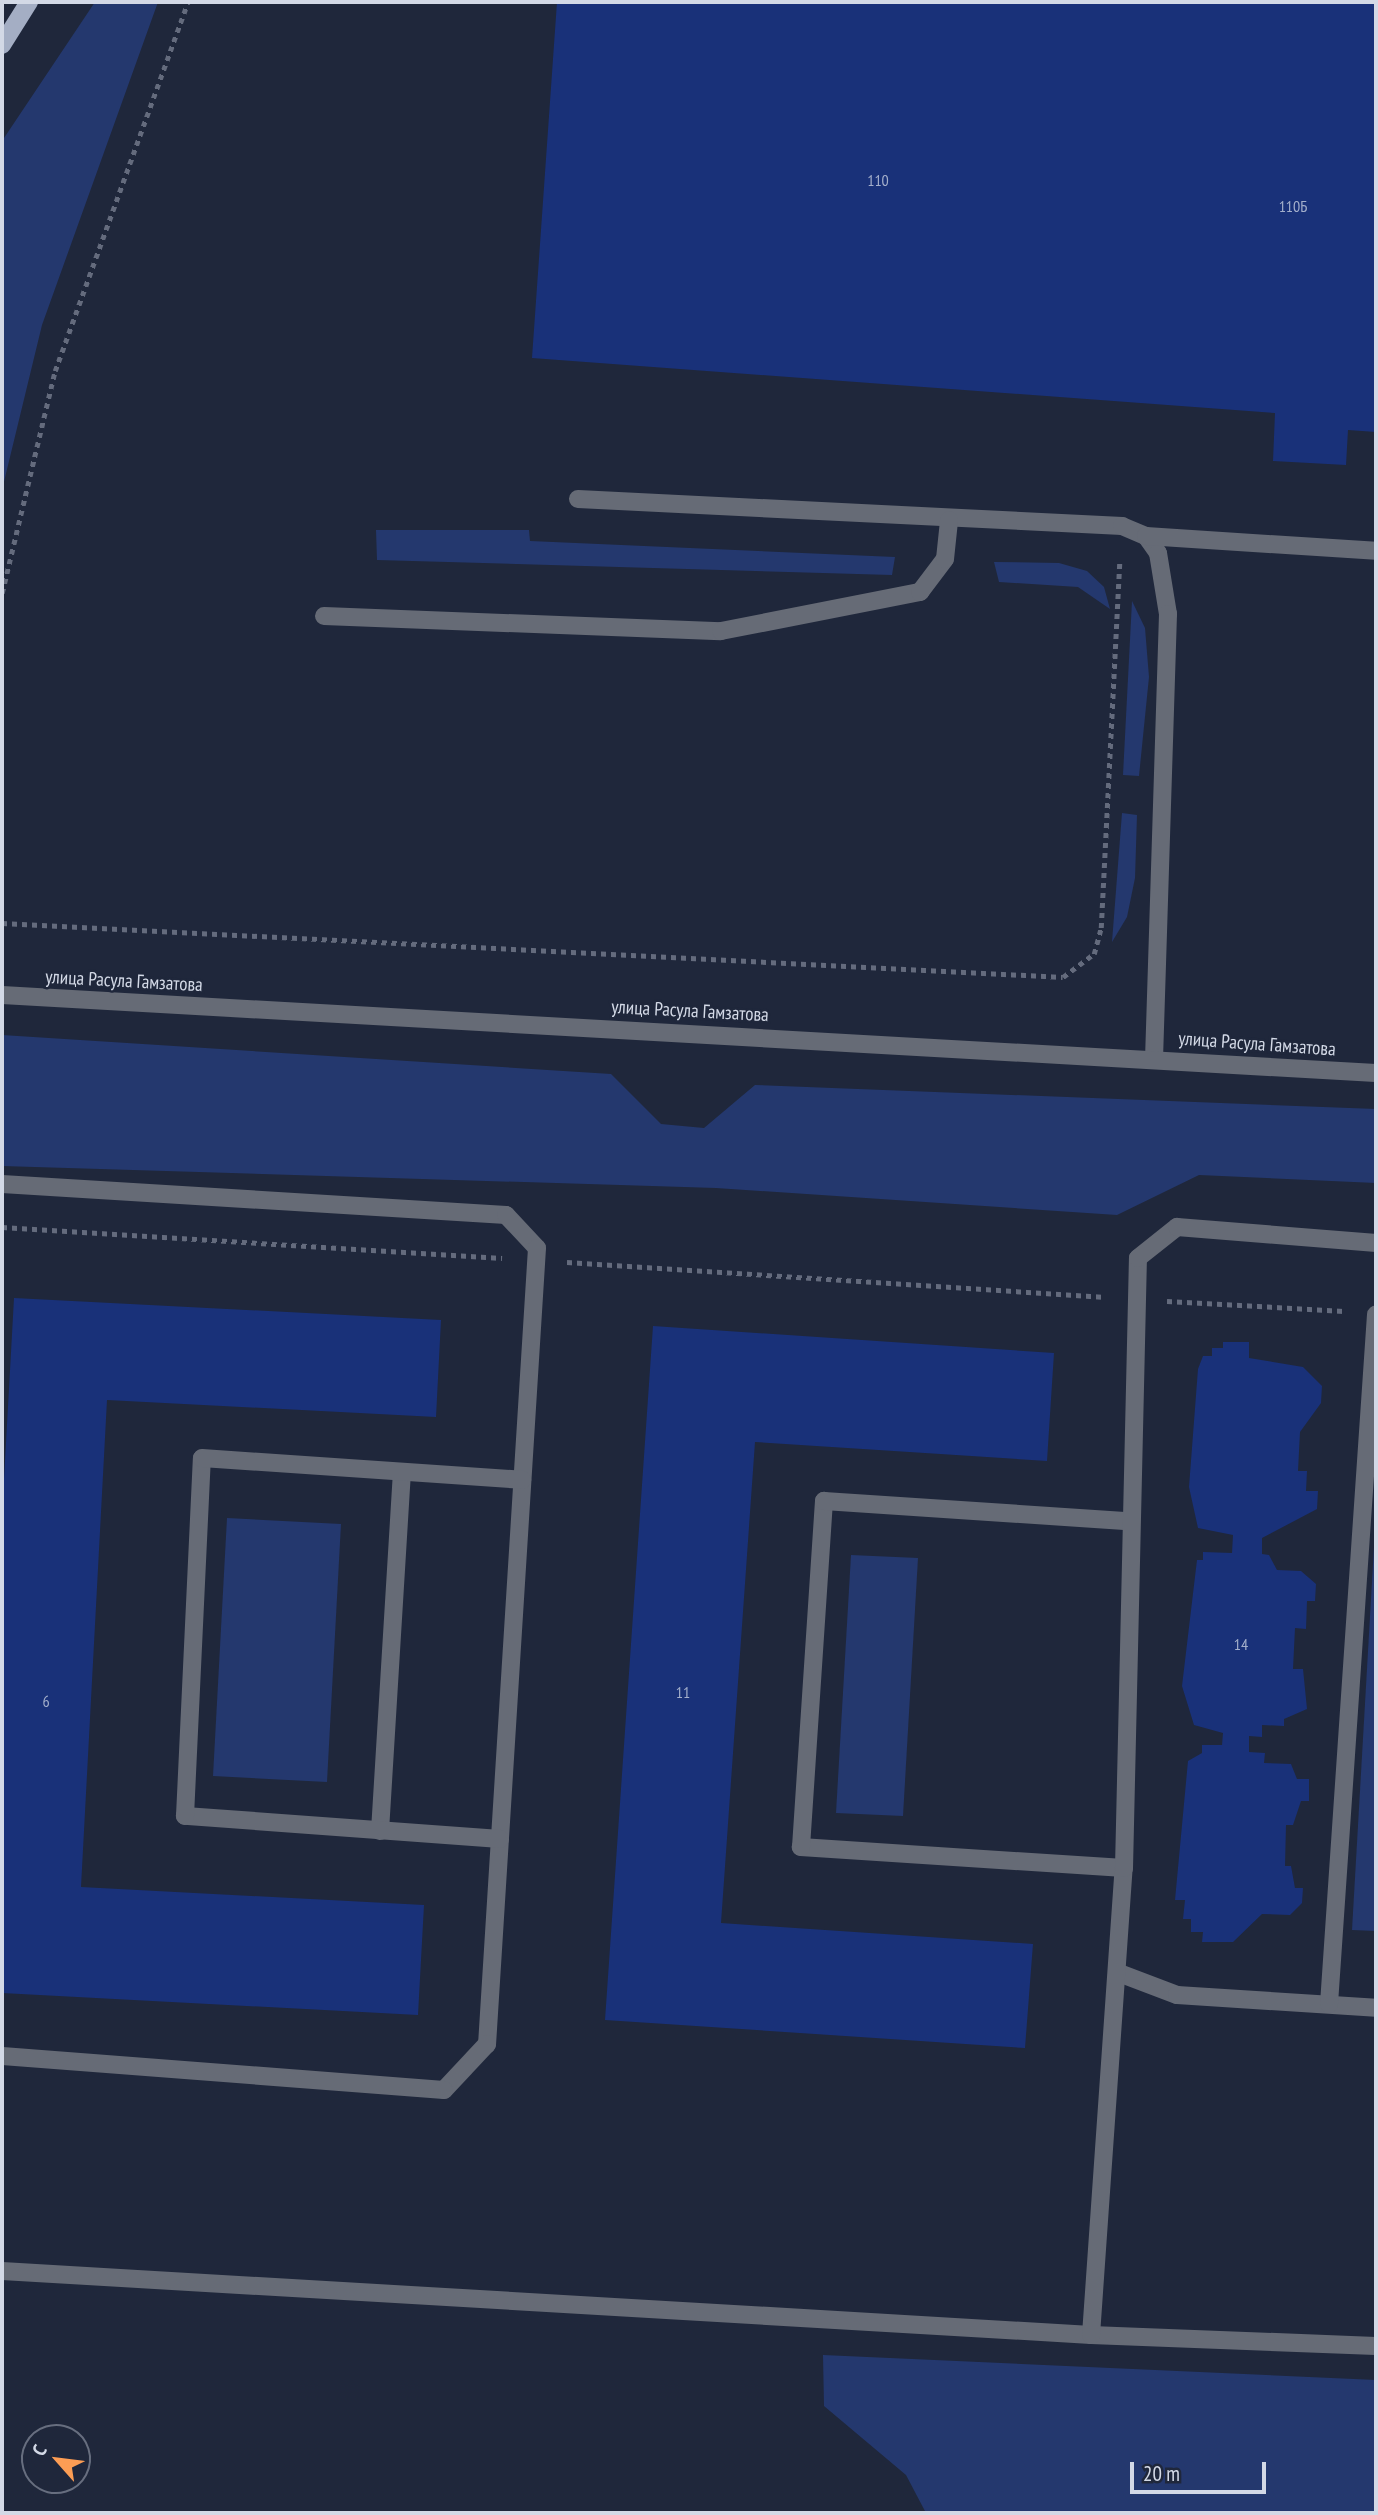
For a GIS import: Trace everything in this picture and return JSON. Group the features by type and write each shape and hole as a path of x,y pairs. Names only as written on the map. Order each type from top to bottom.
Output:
{"main road":[{"path":"2,45 29,2"}],"street":[{"path":"578,499 949,520 1122,526 1146,536 1376,551"},
{"path":"324,615 722,631 920,592 945,559 949,520"},
{"path":"1146,536 1158,553 1168,614 1153,1058"},
{"name":"улица Расула Гамзатова","path":"2,995 1153,1058 1376,1073"},
{"path":"2,1184 506,1215 537,1248 487,2043 444,2090 2,2056"},
{"path":"1091,2335 1119,1973 1124,1868 1128,1521 1138,1258 1177,1227 1376,1243"},
{"path":"1329,2004 1376,1315"},
{"path":"500,1839 185,1816 202,1458 522,1480"},
{"path":"380,1831 402,1472"},
{"path":"1124,1868 801,1847 824,1501 1128,1521"},
{"path":"1119,1973 1177,1996 1376,2008"},
{"path":"2,2271 1091,2335 1376,2346"}],"path":[{"path":"2,593 55,371 188,2"},
{"path":"2,923 1063,977 1094,954 1101,928 1122,526"},
{"path":"2,1227 1350,1311"}],"shaded area":[{"path":"95,2 158,2 42,325 2,490 2,141"},
{"path":"376,530 529,530 530,541 895,557 892,575 377,560"},
{"path":"994,562 1059,563 1087,571 1104,587 1110,609 1078,587 999,582"},
{"path":"1132,601 1145,628 1149,677 1139,776 1123,775"},
{"path":"1122,813 1137,815 1135,878 1127,917 1112,942"},
{"path":"2,1035 611,1074 661,1124 704,1128 755,1085 1376,1109 1376,1183 1199,1175 1117,1215 716,1188 2,1166"},
{"path":"1376,1512 1376,1931 1352,1930"},
{"path":"227,1518 341,1524 327,1782 213,1776"},
{"path":"851,1555 918,1558 903,1816 836,1813"},
{"path":"823,2355 1376,2380 1376,2513 926,2513 906,2475 824,2406"}],"building":[{"path":"557,2 1376,2 1376,432 1348,430 1346,465 1273,461 1275,413 532,358"},
{"path":"14,1298 441,1320 436,1417 107,1400 81,1887 424,1905 418,2015 2,1993 2,1515"},
{"path":"653,1326 1054,1353 1047,1461 755,1442 721,1923 1033,1944 1025,2048 605,2020"},
{"path":"1223,1342 1249,1342 1249,1358 1303,1367 1322,1386 1321,1403 1300,1432 1298,1471 1307,1471 1306,1491 1318,1491 1317,1509 1262,1538 1262,1554 1269,1555 1277,1570 1301,1571 1316,1584 1315,1601 1307,1601 1306,1629 1295,1628 1293,1669 1303,1669 1307,1709 1284,1719 1284,1726 1262,1725 1262,1737 1249,1736 1249,1752 1265,1753 1264,1763 1291,1764 1297,1779 1309,1779 1309,1801 1301,1801 1293,1825 1286,1825 1285,1866 1291,1866 1295,1888 1303,1888 1302,1903 1290,1915 1262,1914 1233,1942 1202,1942 1203,1932 1191,1932 1191,1919 1183,1919 1185,1900 1175,1900 1188,1761 1202,1753 1202,1745 1222,1745 1223,1733 1194,1725 1182,1686 1197,1560 1203,1560 1203,1552 1232,1553 1233,1535 1198,1528 1189,1487 1198,1369 1203,1356 1212,1356 1212,1348 1223,1348"}]}
